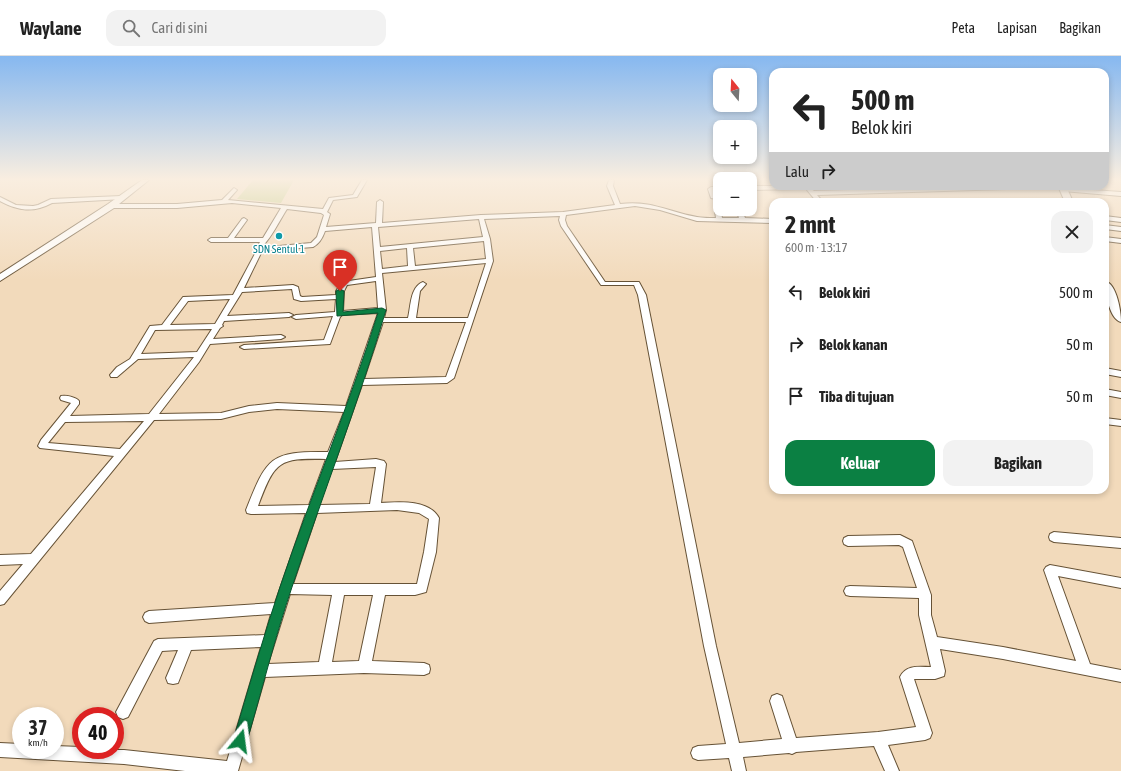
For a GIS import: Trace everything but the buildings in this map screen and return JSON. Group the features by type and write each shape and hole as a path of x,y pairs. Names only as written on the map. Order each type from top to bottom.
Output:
{"highway":[{"path":"1109,293 1121,319"}],"main road":[{"path":"0,278 100,213"}],"street":[{"path":"0,600 153,416 209,342 238,293 260,249 281,213"},
{"path":"260,249 312,246 318,242 327,213"},
{"path":"0,750 69,753 231,770 285,589 330,461 360,382 381,315 377,224 378,213"},
{"path":"323,229 480,217 567,213"},
{"path":"674,213 695,219 769,221"},
{"path":"563,214 562,220 564,226 603,284 637,283 642,295 710,646 739,771"},
{"path":"719,216 719,220"},
{"path":"742,216 743,220"},
{"path":"360,382 425,382 449,379 471,320 490,261 487,239 480,217"},
{"path":"1109,218 1121,220"},
{"path":"230,240 244,220"},
{"path":"1109,228 1121,229"},
{"path":"378,249 487,239"},
{"path":"210,240 265,240"},
{"path":"1109,240 1121,241"},
{"path":"410,246 412,268"},
{"path":"244,347 326,343 338,315 344,283 412,268 490,261"},
{"path":"412,320 417,290 424,284"},
{"path":"164,328 186,299 293,287 296,288 297,297 301,299 340,298"},
{"path":"114,375 120,367 132,364 151,330 292,316 381,315 412,320 471,320"},
{"path":"209,342 281,337"},
{"path":"136,358 200,354"},
{"path":"1109,372 1121,374"},
{"path":"1109,393 1121,395"},
{"path":"64,398 76,402 64,419 44,442 43,446 122,453"},
{"path":"64,419 153,416 221,416 248,409 277,406 350,409"},
{"path":"1109,422 1121,423"},
{"path":"285,589 415,590 424,586 436,521 432,514 419,509 403,507 312,511 251,510 268,472 274,464 295,457 381,464 376,505 374,508"},
{"path":"1054,537 1121,543"},
{"path":"698,753 792,747 925,733 907,677 912,673 935,673 938,671 925,615 924,593 917,568 907,542 900,540 848,541"},
{"path":"0,560 32,560"},
{"path":"1085,668 1050,570 1121,583"},
{"path":"324,668 339,589"},
{"path":"364,667 380,590"},
{"path":"850,591 924,593"},
{"path":"149,617 279,608"},
{"path":"124,710 158,645 269,641"},
{"path":"931,642 1003,653 1121,676"},
{"path":"173,678 187,644"},
{"path":"260,671 364,667 424,669"},
{"path":"777,701 792,747"},
{"path":"878,739 892,771"}],"place":[{"name":"SDN Sentul 1","path":"279,236"}],"route":[{"path":"240,741 285,589 333,451 360,382 380,320 382,310 339,314 340,291"}]}
